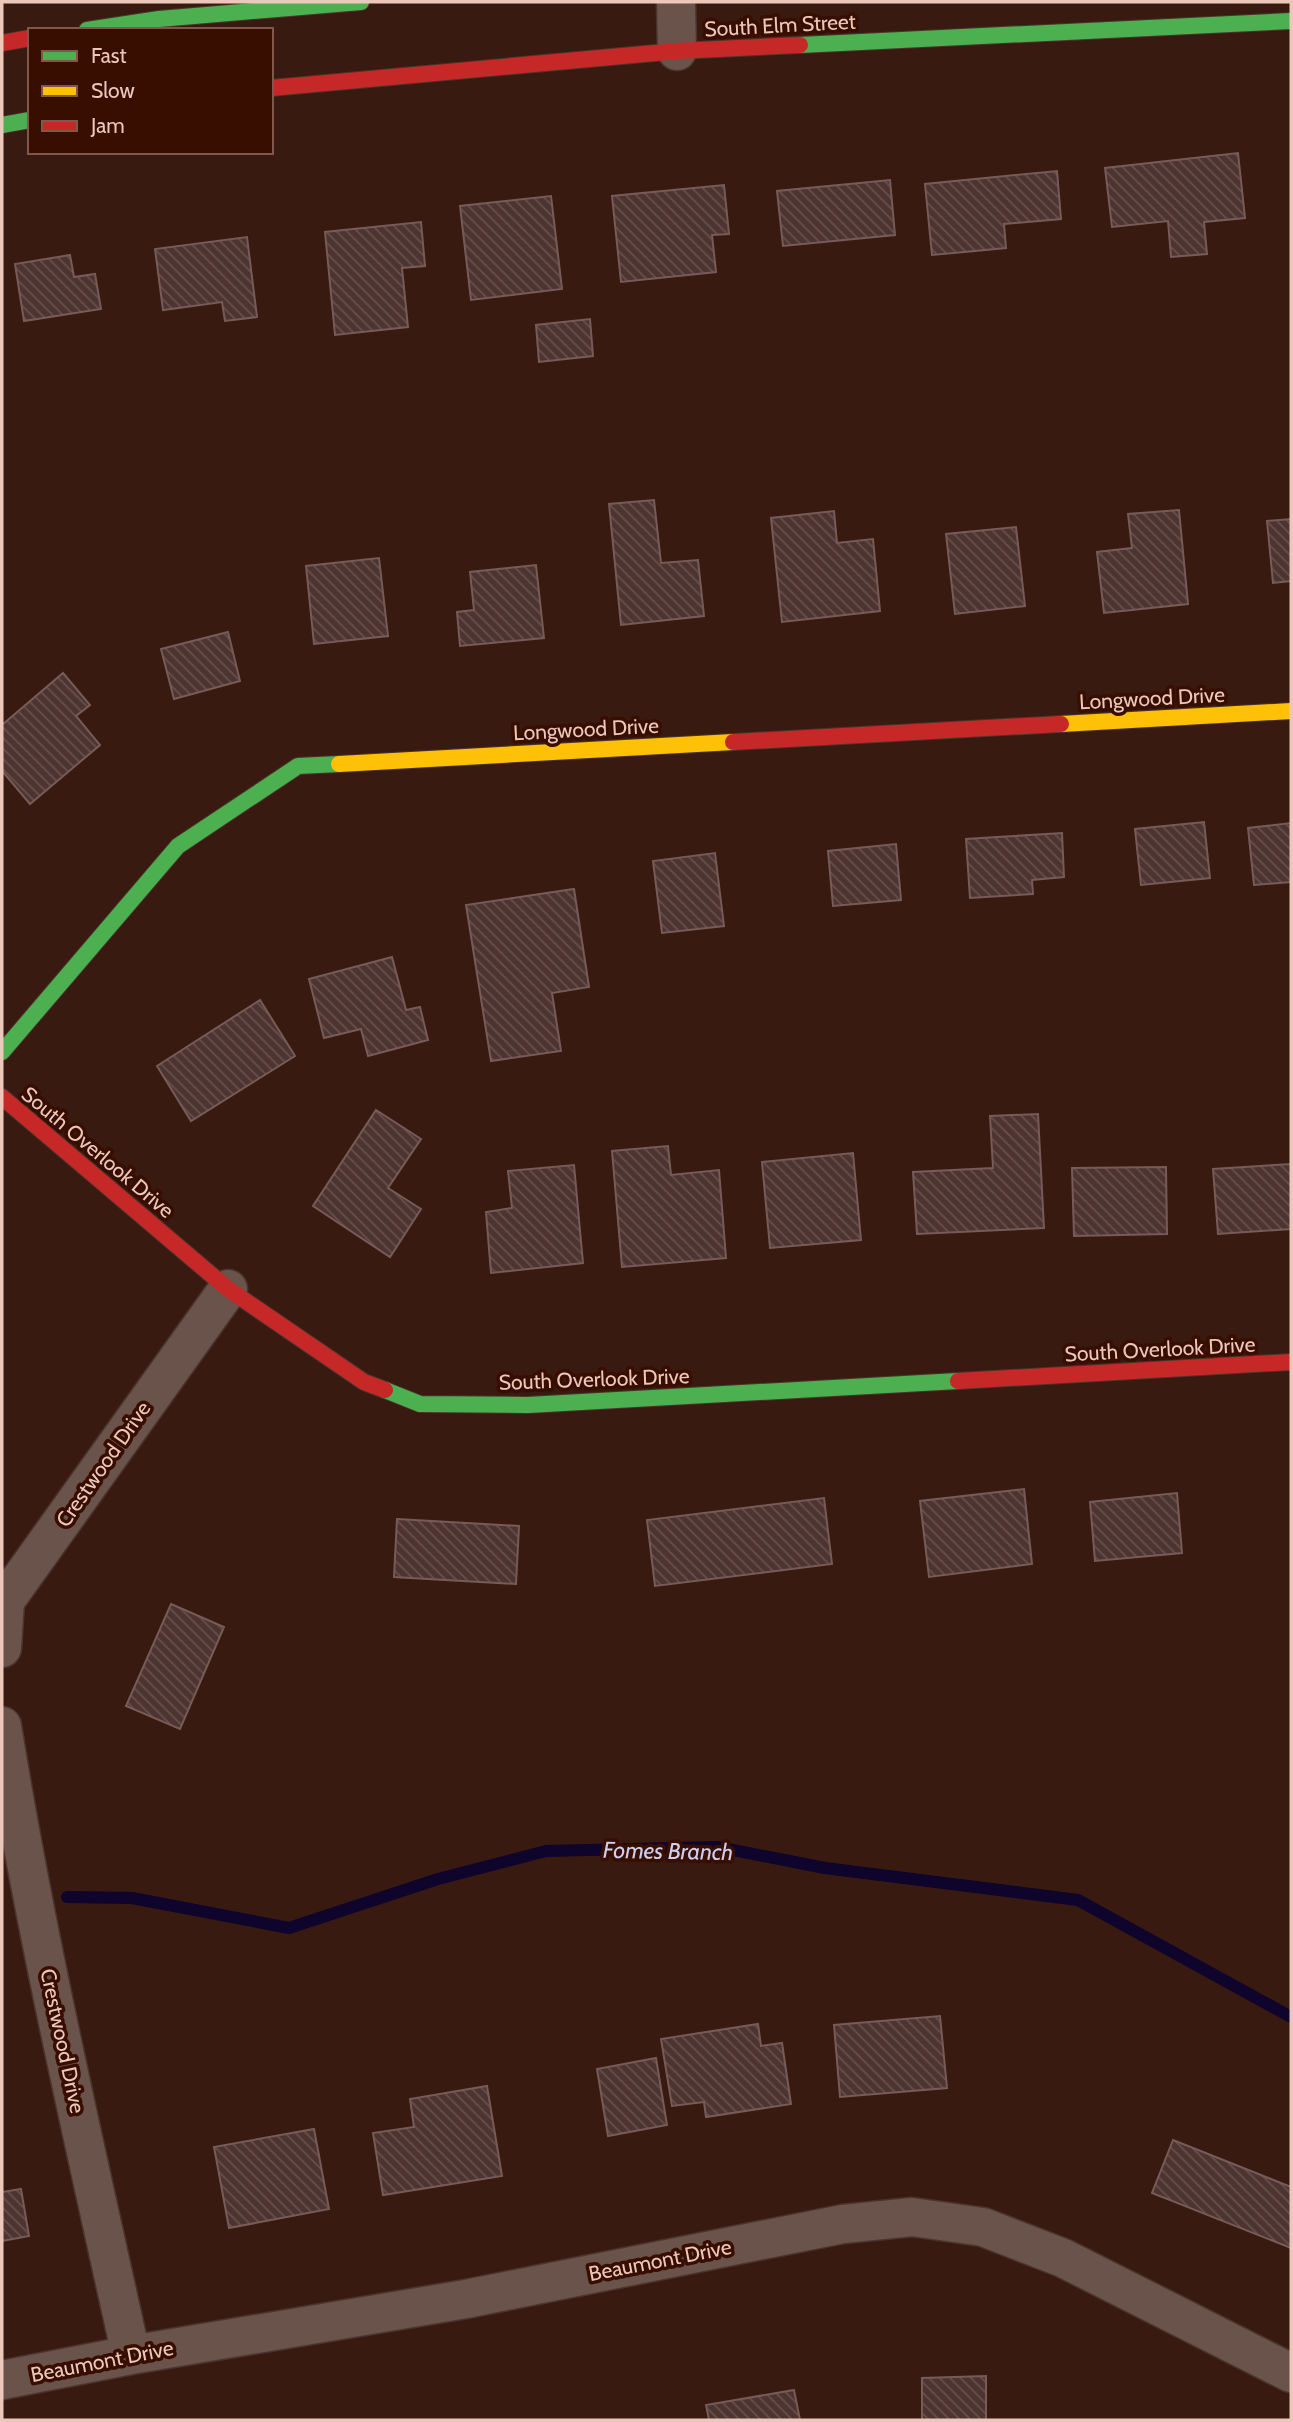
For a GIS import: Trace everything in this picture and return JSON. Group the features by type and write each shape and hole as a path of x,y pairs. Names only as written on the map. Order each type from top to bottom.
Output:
{"street":[{"path":"111,28 361,2"},
{"path":"676,2 677,51"},
{"name":"South Elm Street","path":"273,88 677,51 1291,21"},
{"path":"2,43 28,38"},
{"path":"2,125 28,120"},
{"name":"Longwood Drive","path":"2,1052 178,846 298,766 1291,712"},
{"name":"South Overlook Drive","path":"2,1097 228,1289 365,1382 420,1404 528,1405 1291,1363"},
{"name":"Crestwood Drive","path":"2,1648 5,1601 228,1289"},
{"name":"Crestwood Drive","path":"2,1726 20,1836 49,1979 131,2355"},
{"name":"Beaumont Drive","path":"2,2380 131,2355 466,2299 843,2224 912,2217 983,2227 1063,2258 1291,2373"}],"building":[{"path":"1238,153 1245,218 1204,222 1207,254 1171,257 1168,221 1112,227 1105,168"},
{"path":"1057,171 1061,219 1004,224 1006,248 932,255 925,184"},
{"path":"890,180 895,235 783,246 777,191"},
{"path":"724,185 729,234 712,235 716,272 621,282 612,196"},
{"path":"551,196 562,289 471,300 460,206"},
{"path":"421,222 425,266 402,268 408,327 335,335 325,232"},
{"path":"247,237 257,317 225,321 222,302 163,310 155,249"},
{"path":"70,255 74,277 95,274 101,309 24,321 15,264"},
{"path":"590,319 593,356 539,362 536,325"},
{"path":"654,500 661,563 698,560 704,616 621,625 609,504"},
{"path":"1179,510 1188,604 1104,613 1097,552 1132,548 1128,514"},
{"path":"834,511 837,543 873,539 880,611 782,622 771,518"},
{"path":"1291,519 1291,581 1273,583 1267,521"},
{"path":"1016,527 1025,606 955,614 946,534"},
{"path":"379,558 388,636 314,644 306,566"},
{"path":"536,565 544,638 460,646 457,612 474,610 470,572"},
{"path":"228,632 240,681 174,699 161,649"},
{"path":"63,673 90,705 76,716 100,745 30,804 2,771 2,725"},
{"path":"1204,822 1210,878 1141,885 1135,829"},
{"path":"1291,823 1291,882 1254,885 1248,828"},
{"path":"1062,833 1064,877 1032,880 1033,894 970,898 966,839"},
{"path":"896,844 901,900 833,906 828,851"},
{"path":"715,853 724,926 662,933 653,861"},
{"path":"574,889 589,987 552,993 561,1051 491,1061 466,905"},
{"path":"392,957 406,1010 420,1007 428,1040 368,1056 361,1029 324,1038 309,979"},
{"path":"260,1000 295,1056 191,1121 157,1066"},
{"path":"376,1110 421,1139 388,1188 421,1209 390,1257 313,1206"},
{"path":"1038,1114 1044,1228 917,1234 913,1172 993,1168 990,1116"},
{"path":"668,1146 671,1175 719,1170 726,1258 622,1267 612,1151"},
{"path":"853,1153 861,1240 770,1248 762,1162"},
{"path":"1291,1164 1291,1229 1218,1234 1213,1169"},
{"path":"574,1165 583,1263 491,1273 486,1212 512,1208 508,1171"},
{"path":"1166,1167 1167,1234 1074,1236 1072,1168"},
{"path":"1024,1489 1032,1564 929,1577 920,1501"},
{"path":"1177,1493 1182,1553 1095,1561 1090,1502"},
{"path":"824,1498 832,1564 655,1586 647,1520"},
{"path":"397,1519 519,1526 516,1584 394,1577"},
{"path":"171,1604 224,1627 180,1729 126,1706"},
{"path":"940,2016 947,2088 840,2097 834,2025"},
{"path":"758,2024 761,2046 782,2043 791,2104 706,2117 704,2102 672,2106 661,2039"},
{"path":"656,2058 667,2125 608,2136 597,2069"},
{"path":"487,2086 502,2176 383,2195 373,2133 414,2127 410,2099"},
{"path":"314,2129 329,2209 229,2228 214,2147"},
{"path":"1173,2140 1291,2187 1291,2248 1152,2193"},
{"path":"21,2189 29,2236 2,2241 2,2192"},
{"path":"986,2376 986,2420 922,2420 922,2378"},
{"path":"794,2390 800,2420 709,2420 706,2405"}],"waterway":[{"name":"Fomes Branch","path":"67,1897 132,1898 289,1928 438,1879 546,1851 718,1847 825,1868 1078,1900 1291,2017"}],"traffic: fast":[{"path":"100,28 159,19 361,2"},
{"path":"800,45 1291,21"},
{"path":"2,125 28,120"},
{"path":"2,1052 178,846 298,766 339,764"},
{"path":"385,1390 420,1404 528,1405 958,1381"}],"traffic: slow":[{"path":"1061,724 1291,711"},
{"path":"339,764 733,742"}],"traffic: jam":[{"path":"2,43 28,38"},
{"path":"273,88 677,51 800,45"},
{"path":"733,742 1061,724"},
{"path":"2,1097 228,1289 364,1382 385,1390"},
{"path":"958,1381 1291,1362"}]}
